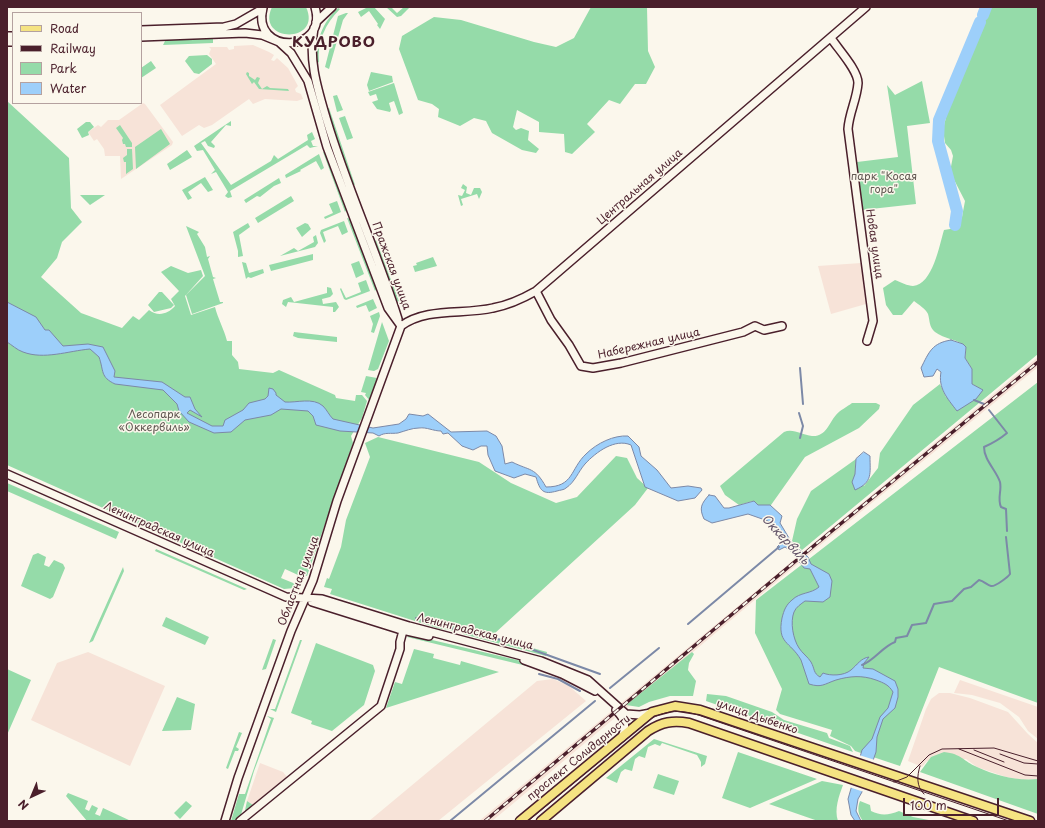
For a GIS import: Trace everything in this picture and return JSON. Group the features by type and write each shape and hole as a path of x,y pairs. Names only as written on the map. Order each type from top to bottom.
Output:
{"main road":[{"name":"улица Дыбенко","path":"652,712 675,706 700,710 1030,821"},
{"name":"проспект Солидарности","path":"520,821 652,712"},
{"name":"проспект Солидарности","path":"541,821 657,726 667,722 677,721 689,723 874,785 973,821"}],"street":[{"name":"Пражская улица","path":"315,7 315,26 311,47 317,88 336,153 401,326"},
{"path":"142,37 244,33 262,35 288,44 305,39 332,7"},
{"name":"Центральная улица","path":"401,326 411,319 423,316 492,308 510,304 536,291 866,7"},
{"name":"Пражская улица","path":"263,8 262,20 266,31 297,61 308,81 339,179 388,308 401,326"},
{"path":"142,30 224,27 236,24 263,8"},
{"name":"Новая улица","path":"831,38 852,67 857,76 858,83 850,112 848,129 873,321 868,341"},
{"name":"Набережная улица","path":"536,291 551,320 569,345 581,366 593,368 621,364 743,332 755,326 764,330 782,326"},
{"path":"396,310 411,319"},
{"name":"Областная улица","path":"225,821 238,778 322,554 337,501 401,326"},
{"name":"Ленинградская улица","path":"7,474 253,584 286,597 304,599 527,661 562,674 595,691 624,715"},
{"path":"240,821 381,706 400,649 400,642 404,627"},
{"path":"622,737 625,729 624,715 640,715 652,712"}],"shaded area":[{"path":"253,45 274,55 271,60 274,61 277,58 288,68 298,86 295,89 296,92 301,94 303,99 297,101 265,99 253,104 249,99 212,125 204,128 199,125 182,136 160,105 216,64 209,54 211,49 209,47 227,47 229,50 234,49 234,46"},
{"path":"142,104 145,104 173,142 172,145 121,179 120,156 105,156 104,149 97,139 94,141 88,132 98,125 101,127 108,120 119,120"},
{"path":"861,263 866,304 831,314 818,266"},
{"path":"1038,357 1038,367 807,556 509,807 492,821 479,821"},
{"path":"88,652 165,686 130,766 31,720 57,663"},
{"path":"553,679 569,686 586,701 438,821 369,821 537,681"},
{"path":"960,680 1038,707 1038,739 1028,731 1019,717 1000,703 972,695 954,693"},
{"path":"939,693 950,693 970,698 1008,712 1038,743 1038,779 1023,780 1006,777 977,767 966,759 927,761 922,767 908,761 926,709 931,699"},
{"path":"260,763 283,772 287,777 253,805 247,801"}],"green space":[{"path":"272,7 306,7 309,19 305,28 298,33 280,33 273,27 269,19"},
{"path":"368,7 374,7 385,19 380,29 369,11 361,17 358,12"},
{"path":"386,7 392,8 397,13 404,7 410,7 401,16 397,17"},
{"path":"591,7 647,7 648,51 655,67 646,84 635,84 620,104 609,100 587,124 595,132 572,154 565,152 564,134 539,132 539,122 517,110 513,127 516,130 521,128 529,131 528,140 539,149 536,153 522,150 492,133 486,121 474,118 460,126 438,117 439,109 432,104 418,100 399,49 402,36 434,17 461,20 534,42 556,47 574,38"},
{"path":"990,7 1038,7 1038,354 802,550 792,541 797,519 811,491 856,459 855,474 864,486 878,468 880,453 913,405 940,384 946,397 982,390 972,384 972,369 965,358 966,347 959,342 935,332 931,326 927,312 914,301 902,315 893,315 886,305 883,288 895,280 906,285 913,286 920,284 926,279 934,263 944,230 956,228 962,217 965,201 950,172 953,156 951,150 945,143 943,129 949,106"},
{"path":"338,8 340,9 330,21 323,34 319,47 319,62 317,63 319,39 321,32 332,14"},
{"path":"348,13 343,20 329,69 325,67 338,16"},
{"path":"213,37 213,43 163,45 166,39"},
{"path":"207,55 212,59 212,64 199,74 194,73 185,61 189,56"},
{"path":"151,61 156,68 142,77 142,67"},
{"path":"247,72 249,73 249,76 255,80 257,77 260,78 258,83 262,89 267,86 270,88 288,89 289,91 259,89 254,82 252,84 246,74"},
{"path":"371,72 392,76 393,82 369,91 367,85"},
{"name":"парк \"Косая гора\"","path":"922,81 930,123 907,126 916,204 862,210 857,162 898,157 887,85 895,95"},
{"path":"394,83 403,113 399,115 394,101 389,103 391,110 390,112 377,109 372,102 378,100 376,94 370,96 368,92"},
{"path":"337,95 343,110 337,112 333,96"},
{"name":"Лесопарк «Оккервиль»","path":"7,101 69,158 71,208 82,222 62,242 57,258 41,277 81,313 122,328 133,316 139,320 149,310 159,314 166,313 175,306 171,299 179,291 161,272 171,266 188,273 201,270 203,276 185,296 191,315 215,307 227,341 232,341 232,355 238,362 239,369 273,373 279,370 335,395 336,398 355,401 356,395 362,395 367,401 362,418 351,436 353,443 307,576 299,573 298,575 285,569 281,578 298,585 295,588 284,589 7,465"},
{"path":"329,108 355,185 352,184 327,109"},
{"path":"345,116 353,138 347,140 339,118"},
{"path":"231,121 231,126 226,125 211,142 215,146 214,148 208,146 205,141 201,143 231,185 271,161 274,155 278,159 308,140 307,135 312,132 315,139 311,141 313,146 318,146 310,148 307,145 230,191 232,197 228,198 225,196 228,192 216,172 211,174 215,170 203,150 197,151 194,146"},
{"path":"86,122 90,122 94,127 88,132 89,135 82,138 77,129"},
{"path":"120,125 132,143 132,147 126,147 125,144 123,144 123,138 116,128"},
{"path":"161,129 170,144 136,169 135,147"},
{"path":"127,149 132,149 133,169 126,174 126,162 124,162 123,158 127,155"},
{"path":"187,150 192,157 170,170 167,164"},
{"path":"323,152 326,153 347,209 345,212"},
{"path":"319,154 324,168 321,170 316,161 300,170 301,171 286,178 285,175"},
{"path":"205,177 213,190 208,192 201,183 188,192 192,198 188,200 182,190"},
{"path":"279,178 281,183 274,186 260,197 257,196 246,203 244,200"},
{"path":"463,184 467,187 466,193 471,195 474,188 480,188 482,192 479,199 477,194 461,199 463,205 461,206 458,195 462,196 465,190 461,188"},
{"path":"80,195 105,195 90,205"},
{"path":"291,196 294,201 258,223 255,218"},
{"path":"337,201 341,212 325,219 324,217 333,213 329,204"},
{"path":"347,218 351,219 377,288 375,291"},
{"path":"344,221 348,232 342,235 338,226 323,232 326,241 324,243 320,233 321,230"},
{"path":"248,223 250,227 239,235 243,256 238,257 233,232"},
{"path":"305,223 308,224 311,229 302,237 296,228"},
{"path":"186,226 199,232 197,234 205,247 207,257 210,256 208,259 213,277 216,278 213,279 220,302 223,302 192,314 186,295 205,276"},
{"path":"316,235 318,243 315,247 280,256 294,248 298,251 314,242 313,237"},
{"path":"376,240 399,301 396,302 374,243"},
{"path":"313,254 313,260 271,271 269,265"},
{"path":"433,257 437,266 415,272 413,266 417,265 416,263"},
{"path":"359,261 364,274 356,278 351,264"},
{"path":"242,262 246,263 249,273 263,269 264,273 251,278 248,277 246,279"},
{"path":"366,280 370,291 346,300 344,299 340,289 341,288 346,298 361,292 358,283"},
{"path":"327,287 331,288 333,294 330,297 322,299 323,304 336,302 339,307 335,312 333,312 333,307 288,302 286,307 282,304 283,300 291,297 294,302 327,293"},
{"path":"159,292 162,292 174,305 171,308 154,312 148,305"},
{"path":"373,299 377,308 369,312 366,305 357,308 356,306"},
{"path":"379,312 380,316 374,333 371,332 373,324 370,316"},
{"path":"382,322 389,341 378,369 374,371 368,370"},
{"path":"294,332 337,337 337,342 298,338 293,336"},
{"path":"366,376 377,378 370,401 365,395 366,393 361,392"},
{"path":"1038,382 1038,703 939,667 900,766 855,751 851,746 830,736 832,730 780,714 776,710 782,689 755,633 756,600"},
{"path":"852,403 876,403 880,405 879,409 859,428 805,457 771,505 758,505 753,501 739,505 725,495 720,486 784,432 794,431 817,436 827,429 838,413"},
{"path":"378,437 479,462 511,483 556,503 577,497 616,456 627,458 637,478 648,488 635,505 494,634 475,632 547,652 546,656 463,634 463,630 456,628 455,631 437,628 330,594 332,589 324,587 327,578 329,579 341,547 346,520 370,457 365,443"},
{"path":"7,483 119,532 116,539 7,491"},
{"path":"156,549 247,589 244,590 155,551"},
{"path":"38,553 46,557 44,565 49,567 54,560 63,564 65,568 53,597 50,599 21,586 33,555"},
{"path":"123,567 124,571 93,641 89,643"},
{"path":"166,617 209,637 205,645 162,626"},
{"path":"411,635 533,664 535,668 407,637"},
{"path":"273,639 276,640 266,669 262,670"},
{"path":"300,640 302,640 276,712 270,709 275,709"},
{"path":"316,643 373,665 375,671 364,705 332,731 311,724 312,721 291,713"},
{"path":"414,649 434,654 433,658 460,665 461,661 499,672 386,708 395,682 402,684"},
{"path":"692,652 694,654 689,663 688,670 696,681 693,696 670,696 649,702 639,707 626,705"},
{"path":"7,669 31,680 7,735"},
{"path":"707,694 726,696 772,712 784,720 827,733 829,738 850,746 853,752 706,701"},
{"path":"177,697 195,704 191,730 162,731"},
{"path":"267,716 274,718 254,771 240,818 236,821 231,821 239,794 245,794 271,719"},
{"path":"239,732 242,733 236,747 239,749 238,751 235,751 228,769 226,768"},
{"path":"654,739 707,756 705,764 701,767 701,762 697,755 662,743 660,746 655,744 648,747 645,758 639,756 635,759 632,771 625,769 621,772 617,783 606,778"},
{"path":"331,742 332,744 244,815 247,801 253,805"},
{"path":"738,752 817,779 750,808 722,798"},
{"path":"944,752 955,754 972,765 992,773 1014,778 1038,779 1038,814 920,772 931,757"},
{"path":"658,774 679,781 674,795 653,788"},
{"path":"822,781 843,785 837,807 838,821 818,821 769,804"},
{"path":"68,793 88,801 85,809 89,811 92,805 98,808 95,814 100,816 103,808 131,821 87,821 66,796"},
{"path":"186,801 192,806 180,819 174,813"},
{"path":"860,801 870,805 871,811 878,814 888,814 899,811 913,817 934,821 863,821 858,811"}],"water":[{"path":"7,302 36,317 45,330 49,330 63,346 88,344 103,347 115,371 114,377 162,382 185,397 190,397 195,409 202,417 190,410 187,413 212,426 223,426 225,420 243,410 249,403 265,399 268,396 269,388 273,389 276,395 285,402 309,401 319,403 333,419 373,428 399,424 406,419 409,414 423,416 428,414 451,432 487,431 496,436 502,446 505,464 512,462 532,470 539,476 546,487 562,484 567,481 581,460 595,446 611,438 628,436 639,447 641,456 657,470 671,488 688,486 701,488 702,490 695,498 678,501 645,487 631,445 625,443 612,445 600,451 585,464 574,480 565,489 545,492 539,486 536,477 525,474 514,478 495,471 488,455 487,446 481,446 473,450 462,446 448,433 443,434 441,431 414,428 398,433 379,436 373,433 340,431 316,425 313,416 308,411 281,409 271,415 245,420 231,432 214,433 189,422 179,411 177,404 163,390 115,384 107,379 103,373 99,357 90,349 39,355 23,352 17,349 7,342"},
{"path":"951,340 963,344 966,347 965,358 972,369 972,384 983,390 976,399 957,411 944,393 940,378 941,372 937,369 933,376 924,377 921,368 926,357 935,346 939,343"},
{"path":"864,452 870,456 870,473 865,484 855,490 852,482 855,474 856,459"},
{"name":"Оккервиль","path":"709,495 715,496 724,508 754,501 758,505 770,505 782,516 780,523 792,543 808,557 811,564 829,574 832,581 830,597 823,602 805,601 796,609 793,616 792,625 795,640 800,650 811,662 816,674 820,677 823,673 833,675 845,673 851,670 861,660 869,657 864,663 863,668 873,669 895,681 898,689 898,697 895,708 883,719 877,737 876,752 862,792 858,799 856,811 861,821 855,821 851,815 848,799 862,750 872,739 880,717 888,708 893,692 884,683 871,678 861,677 836,680 820,686 809,684 801,660 783,638 781,626 782,618 790,602 795,597 813,591 819,587 810,569 804,568 792,552 785,547 779,550 777,547 782,542 768,521 748,514 712,523 704,519 701,509 704,501"}],"pier":[{"path":"859,755 875,760 864,792 849,787"}],"waterway":[{"path":"983,15 986,7"},
{"path":"955,225 957,211 938,141 939,120 980,22"},
{"path":"800,368 803,404"},
{"path":"974,400 984,404"},
{"path":"989,410 1007,433 984,447 988,461 1000,482 999,501 1001,507 1006,509 1007,531"},
{"path":"799,413 803,426 800,438"},
{"path":"862,665 867,663 886,647 895,642 896,638 907,636 912,625 926,623 934,604 952,601 964,589 971,587 979,580 993,586 1007,577 1010,574 1006,537"},
{"name":"Оккервиль","path":"688,624 779,547"},
{"path":"416,618 455,629"},
{"path":"464,631 514,643 600,674"},
{"path":"610,688 659,648"},
{"path":"539,674 558,679 580,691"},
{"path":"450,821 595,701"}],"tram line":[{"path":"528,821 652,718 671,712 684,712 697,715 1009,821"},
{"path":"894,782 907,777 929,755 942,749 994,748 1038,761"},
{"path":"959,749 1025,775 1038,776"},
{"path":"974,750 1004,762"},
{"path":"1000,754 1024,763 1038,764"},
{"path":"920,766 918,773 918,784 924,794"}],"railway":[{"path":"485,821 816,544 1038,362"}],"district":[{"name":"КУДРОВО","path":"334,43"}]}
